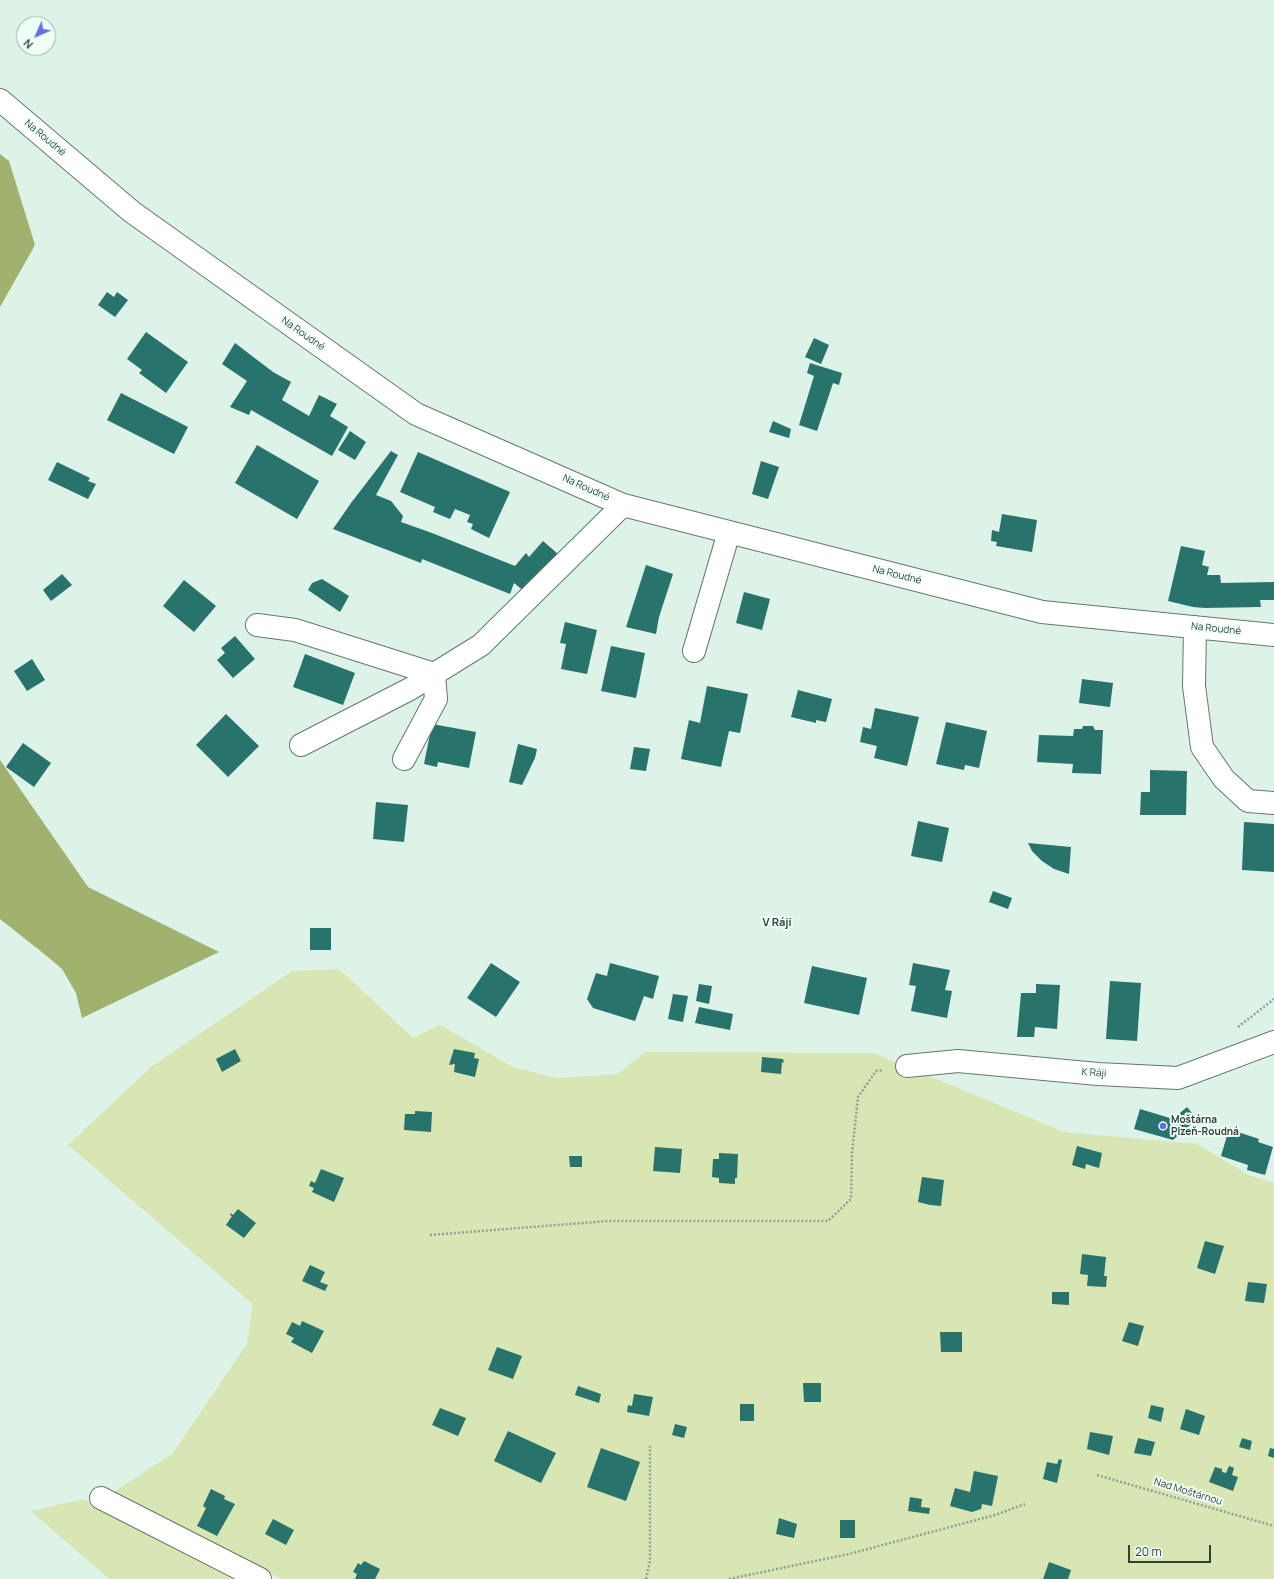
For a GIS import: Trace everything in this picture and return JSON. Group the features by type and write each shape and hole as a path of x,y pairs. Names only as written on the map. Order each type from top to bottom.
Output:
{"street":[{"name":"Na Roudné","path":"0,100 132,212 416,414 623,505 1042,612 1274,635"},
{"path":"301,745 410,689 481,645 623,505"},
{"path":"694,651 729,532"},
{"path":"256,625 295,630 434,674"},
{"path":"1195,627 1194,686 1202,748 1224,779 1248,801 1274,803"},
{"path":"404,758 436,699 434,674"},
{"name":"K Ráji","path":"907,1066 958,1061 1098,1074 1178,1078 1274,1042"},
{"path":"101,1498 260,1579"}],"path":[{"path":"430,1235 608,1221 828,1221 850,1199 852,1153 858,1097 876,1072 907,1066"},
{"path":"646,1579 650,1561 650,1446"},
{"name":"Nad Moštárnou","path":"1097,1475 1274,1526"},
{"path":"729,1579 849,1554 995,1515 1025,1504"}],"green space":[{"path":"0,154 9,161 35,245 0,307"},
{"path":"0,760 88,887 219,952 82,1018 76,993 62,969 0,919"},
{"path":"339,969 413,1038 440,1025 513,1067 557,1078 618,1074 645,1052 874,1053 1064,1132 1197,1144 1249,1175 1274,1183 1274,1579 281,1579 112,1493 172,1454 247,1344 253,1304 68,1145 151,1067 292,971"},
{"path":"84,1499 243,1579 109,1579 31,1511"}],"building":[{"path":"107,292 114,297 117,292 128,300 115,317 98,305"},
{"path":"146,332 188,362 166,393 139,373 142,370 127,359"},
{"path":"814,338 829,345 821,364 805,357"},
{"path":"235,343 273,372 291,382 282,400 309,416 319,395 337,404 330,416 348,427 332,456 251,410 249,415 230,407 247,381 222,364"},
{"path":"810,363 842,373 839,385 833,383 817,431 799,425 814,376 807,373"},
{"path":"121,393 188,427 174,454 107,420"},
{"path":"773,421 791,429 789,438 769,432"},
{"path":"350,431 366,442 355,460 338,450"},
{"path":"257,445 319,481 297,519 235,483"},
{"path":"391,451 398,455 376,495 391,501 403,516 401,522 515,566 526,553 529,557 543,541 558,554 524,591 514,583 510,594 422,559 421,563 333,529"},
{"path":"418,452 510,492 489,538 471,529 473,524 467,522 470,515 455,509 450,519 433,512 435,507 400,492"},
{"path":"761,461 779,467 768,499 752,494"},
{"path":"57,462 90,478 88,481 96,484 88,499 48,480"},
{"path":"1002,514 1037,520 1032,552 996,546 997,542 991,541 992,530 999,532"},
{"path":"1181,546 1205,551 1202,565 1209,567 1207,575 1220,575 1221,583 1274,582 1274,600 1260,600 1261,607 1205,608 1193,607 1168,601"},
{"path":"646,565 673,574 659,617 656,634 626,627"},
{"path":"62,574 72,585 51,601 43,590"},
{"path":"322,579 349,596 340,612 308,590 312,583"},
{"path":"184,580 216,606 194,632 163,606"},
{"path":"744,592 770,599 762,630 736,623"},
{"path":"565,622 597,630 587,674 561,669 566,644 560,643"},
{"path":"235,636 255,659 233,678 217,660 225,653 221,648"},
{"path":"611,646 645,653 636,698 601,691"},
{"path":"305,654 355,673 343,705 293,687"},
{"path":"32,659 45,680 27,691 14,671"},
{"path":"1082,679 1113,683 1110,707 1079,703"},
{"path":"707,686 748,694 740,733 729,731 721,767 681,759 689,720 700,723"},
{"path":"798,690 832,699 826,722 816,720 816,723 791,717"},
{"path":"875,708 919,717 907,766 874,758 877,746 860,742 863,727 871,729"},
{"path":"226,714 259,746 228,777 196,745"},
{"path":"946,722 987,731 979,768 965,765 964,770 936,764"},
{"path":"432,724 476,732 469,768 438,762 437,767 424,764"},
{"path":"1083,726 1093,726 1095,730 1103,730 1101,774 1072,773 1073,764 1037,762 1039,735 1073,736 1074,729 1082,729"},
{"path":"23,743 51,763 34,787 6,767"},
{"path":"518,744 537,749 535,758 522,785 509,782"},
{"path":"634,747 650,749 646,771 630,769"},
{"path":"1150,770 1187,771 1186,815 1140,815 1141,792 1150,792"},
{"path":"376,802 408,805 404,842 373,839"},
{"path":"918,821 949,828 942,862 911,856"},
{"path":"1244,822 1274,824 1274,872 1242,870"},
{"path":"1028,843 1071,847 1069,874 1054,869 1042,861 1032,851"},
{"path":"993,891 1012,898 1008,909 989,902"},
{"path":"310,928 331,928 331,950 310,950"},
{"path":"491,963 520,982 496,1017 467,998"},
{"path":"610,963 659,976 653,999 644,996 635,1021 593,1008 587,999 596,973 607,976"},
{"path":"913,963 950,970 945,990 952,991 947,1018 911,1011 916,986 909,985"},
{"path":"812,966 867,978 859,1015 804,1003"},
{"path":"1110,981 1141,983 1137,1041 1106,1039"},
{"path":"699,984 712,986 709,1004 696,1001"},
{"path":"1036,984 1060,985 1057,1029 1035,1027 1034,1037 1017,1037 1021,993 1036,993"},
{"path":"673,994 688,996 683,1022 668,1019"},
{"path":"699,1007 733,1014 730,1030 695,1023"},
{"path":"235,1049 241,1061 222,1072 216,1059"},
{"path":"454,1049 475,1053 474,1058 479,1059 475,1077 454,1072 455,1064 449,1065"},
{"path":"762,1057 783,1059 784,1063 782,1062 781,1074 761,1072"},
{"path":"1187,1107 1197,1119 1173,1140 1134,1129 1140,1109 1173,1119"},
{"path":"415,1111 432,1112 431,1132 404,1130 405,1114 415,1114"},
{"path":"1229,1129 1259,1139 1258,1142 1273,1147 1265,1175 1247,1170 1248,1165 1221,1156"},
{"path":"1077,1146 1102,1153 1099,1168 1086,1164 1085,1169 1072,1165"},
{"path":"655,1147 682,1149 680,1173 653,1171"},
{"path":"719,1153 738,1154 737,1178 735,1178 735,1184 719,1183 719,1178 712,1177 713,1159 719,1159"},
{"path":"569,1156 582,1156 582,1167 570,1167"},
{"path":"321,1169 344,1178 334,1202 312,1192 314,1188 309,1186 311,1181 315,1183"},
{"path":"922,1177 944,1180 941,1206 918,1202"},
{"path":"238,1209 256,1223 244,1238 226,1225 232,1216 230,1215 231,1213 233,1215"},
{"path":"1205,1241 1224,1246 1215,1274 1197,1268"},
{"path":"1082,1254 1106,1257 1104,1276 1107,1276 1106,1287 1087,1286 1088,1275 1080,1274"},
{"path":"310,1265 325,1272 320,1282 328,1285 325,1291 302,1281"},
{"path":"1248,1282 1267,1284 1264,1303 1245,1301"},
{"path":"1052,1292 1069,1292 1069,1305 1052,1304"},
{"path":"302,1321 324,1331 312,1353 291,1342 294,1338 286,1334 292,1322 300,1326"},
{"path":"1129,1322 1144,1326 1138,1346 1122,1341"},
{"path":"940,1332 962,1332 962,1352 941,1352"},
{"path":"497,1347 522,1356 513,1379 488,1370"},
{"path":"803,1383 821,1383 821,1402 804,1402"},
{"path":"578,1386 601,1394 599,1403 575,1395"},
{"path":"634,1394 653,1397 649,1416 627,1412 628,1405 632,1406"},
{"path":"740,1404 754,1404 754,1421 740,1421"},
{"path":"1151,1405 1164,1408 1161,1422 1148,1418"},
{"path":"440,1408 466,1418 458,1436 432,1425"},
{"path":"1186,1409 1205,1416 1199,1435 1180,1429"},
{"path":"675,1424 687,1427 684,1438 672,1435"},
{"path":"508,1431 556,1453 541,1483 494,1461"},
{"path":"1090,1432 1113,1436 1109,1455 1087,1449"},
{"path":"1138,1438 1155,1442 1151,1456 1134,1453"},
{"path":"1242,1438 1252,1441 1250,1450 1239,1447"},
{"path":"601,1448 640,1462 626,1501 587,1487"},
{"path":"1270,1448 1274,1449 1274,1458 1268,1456"},
{"path":"1059,1459 1062,1460 1057,1483 1043,1479 1047,1462 1057,1464"},
{"path":"1229,1466 1234,1468 1232,1475 1238,1477 1233,1491 1209,1482 1215,1467 1222,1469 1222,1472 1226,1473"},
{"path":"974,1471 998,1476 992,1506 982,1504 981,1509 972,1512 950,1506 955,1488 970,1492"},
{"path":"211,1489 225,1496 224,1499 235,1504 217,1536 197,1526 206,1508 203,1506"},
{"path":"910,1497 922,1499 921,1507 930,1508 929,1514 908,1511"},
{"path":"779,1518 797,1524 794,1538 776,1534"},
{"path":"273,1519 294,1530 286,1545 265,1534"},
{"path":"840,1520 855,1520 855,1538 840,1538"},
{"path":"364,1561 380,1569 375,1579 355,1579 357,1574 353,1572 358,1563 361,1565"},
{"path":"1049,1562 1071,1570 1068,1579 1043,1579"}],"place":[{"name":"Moštárna Plzeň-Roudná","path":"1163,1126"}],"district":[{"name":"V Ráji","path":"777,923"}]}
